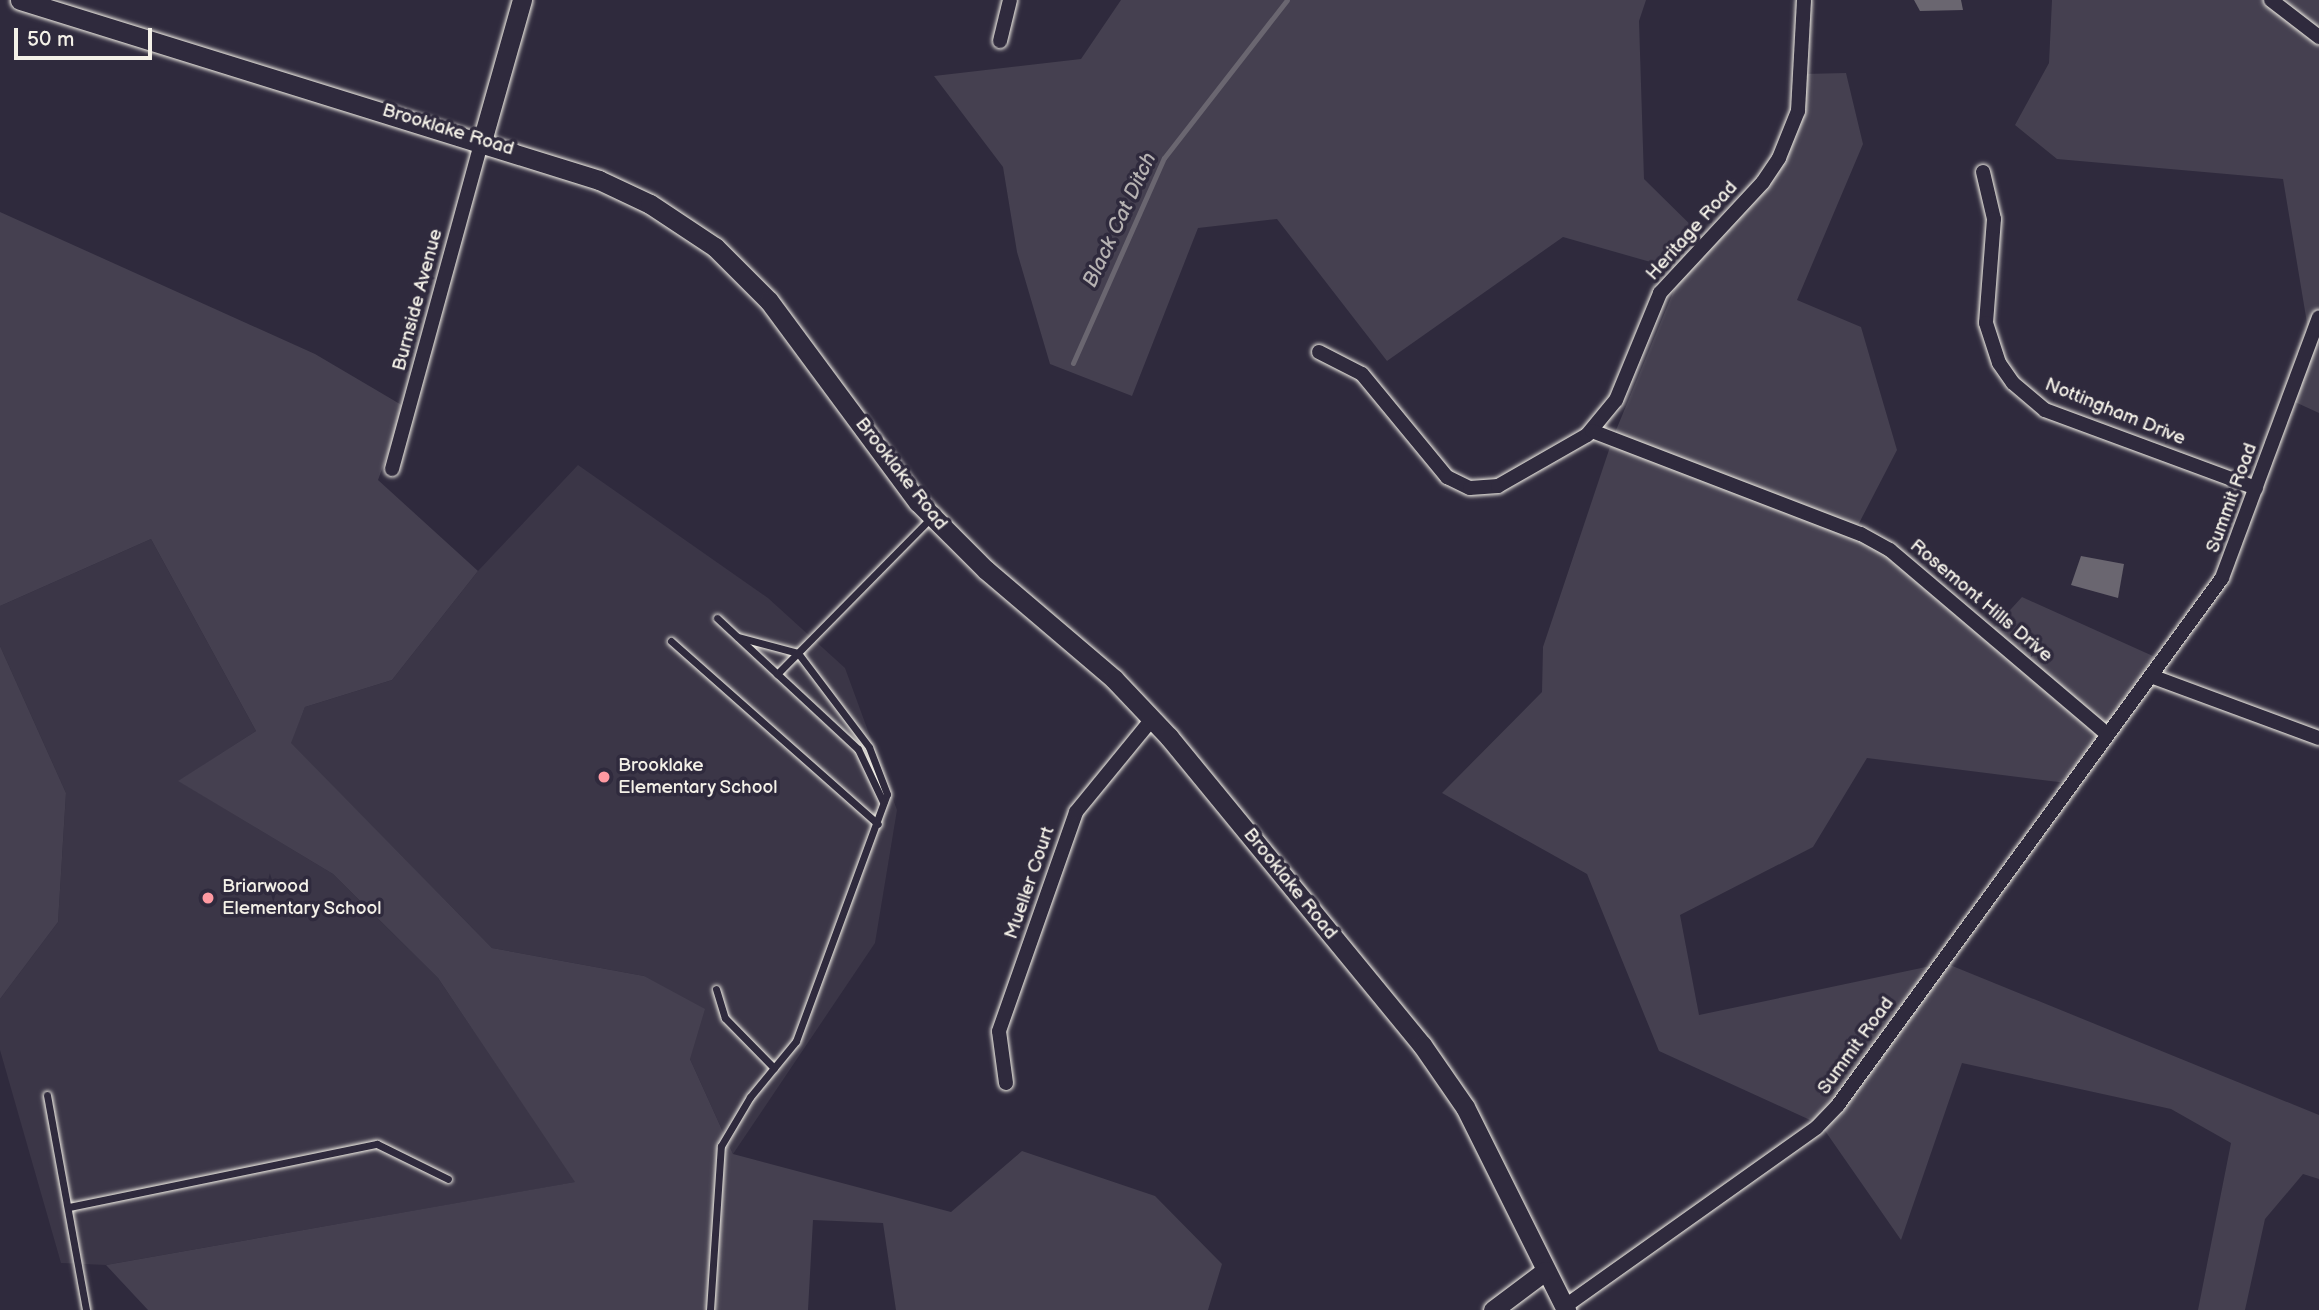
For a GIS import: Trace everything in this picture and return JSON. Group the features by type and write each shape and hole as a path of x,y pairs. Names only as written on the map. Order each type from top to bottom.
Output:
{"street":[{"name":"Brooklake Road","path":"20,0 482,141 627,192 715,247 769,301 933,517 986,570 1091,658 1152,719 1450,1083 1565,1309"},
{"path":"482,141 522,0"},
{"path":"1000,41 1010,0"},
{"name":"Heritage Road","path":"1319,352 1362,374 1447,477 1469,488 1498,486 1592,431 1616,400 1660,293 1763,183 1779,158 1798,111 1804,0"},
{"path":"2271,0 2319,37"},
{"name":"Burnside Avenue","path":"392,469 482,141"},
{"name":"Nottingham Drive","path":"1983,172 1994,219 1986,323 1999,363 2013,383 2045,410 2256,488"},
{"name":"Summit Road","path":"2151,676 2222,578 2319,317"},
{"name":"Rosemont Hills Drive","path":"1592,431 1861,534 1890,550 2107,734"},
{"path":"2107,734 2151,676 2319,738"},
{"name":"Mueller Court","path":"1006,1083 999,1031 1076,812 1152,719"},
{"name":"Summit Road","path":"1565,1309 1817,1127 1838,1105 2107,734"},
{"path":"1493,1310 1545,1270"}],"lane":[{"path":"778,674 933,517"},
{"path":"717,618 858,749 883,802"},
{"path":"710,1310 721,1146 774,1068 796,1041 878,824 884,784 869,747 798,653 738,636"},
{"path":"671,641 878,824"},
{"path":"716,989 725,1018 774,1068"},
{"path":"47,1095 86,1310"},
{"path":"69,1207 377,1144 449,1179"}],"shaded area":[{"path":"1121,0 1646,0 1639,21 1644,179 1707,241 1785,152 1804,74 1846,73 1863,144 1797,300 1861,327 1897,450 1856,529 1990,632 2022,597 2164,661 2075,784 1867,758 1813,847 1680,915 1699,1015 1945,963 2319,1115 2319,1179 2303,1174 2265,1219 2245,1310 2198,1310 2231,1143 2171,1109 1962,1063 1901,1240 1821,1125 1659,1051 1587,874 1442,793 1542,692 1543,647 1614,435 1682,271 1563,237 1387,361 1277,219 1198,228 1132,396 1050,364 1017,252 1003,167 934,76 1081,59"},
{"path":"1914,0 1961,0 1963,10 1920,11"},
{"path":"2052,0 2319,0 2319,413 2295,402 2312,353 2283,179 2057,159 2015,125 2049,63"},
{"path":"0,212 315,354 405,407 378,480 478,571 392,680 305,707 291,743 492,948 644,976 705,1009 690,1059 733,1154 951,1212 1022,1151 1155,1196 1222,1264 1208,1310 896,1310 883,1223 813,1220 808,1310 148,1310 106,1265 575,1182 438,978 333,874 178,781 256,731 151,539 0,606"},
{"name":"Brooklake Elementary School","path":"578,465 768,598 845,668 897,810 875,943 733,1154 690,1059 644,976 492,948 290,743 305,707 392,680 478,571"},
{"name":"Briarwood Elementary School","path":"151,539 256,731 179,781 333,874 438,978 576,1182 106,1265 61,1263 0,1050 0,999 58,922 66,793 0,646 0,606"},
{"path":"2081,556 2124,564 2118,598 2071,585"},
{"path":"0,646 66,793 58,922 0,999"}],"waterway":[{"name":"Black Cat Ditch","path":"1073,363 1164,158 1287,0"}],"place":[{"name":"Brooklake Elementary School","path":"604,777"},
{"name":"Briarwood Elementary School","path":"208,898"}]}
